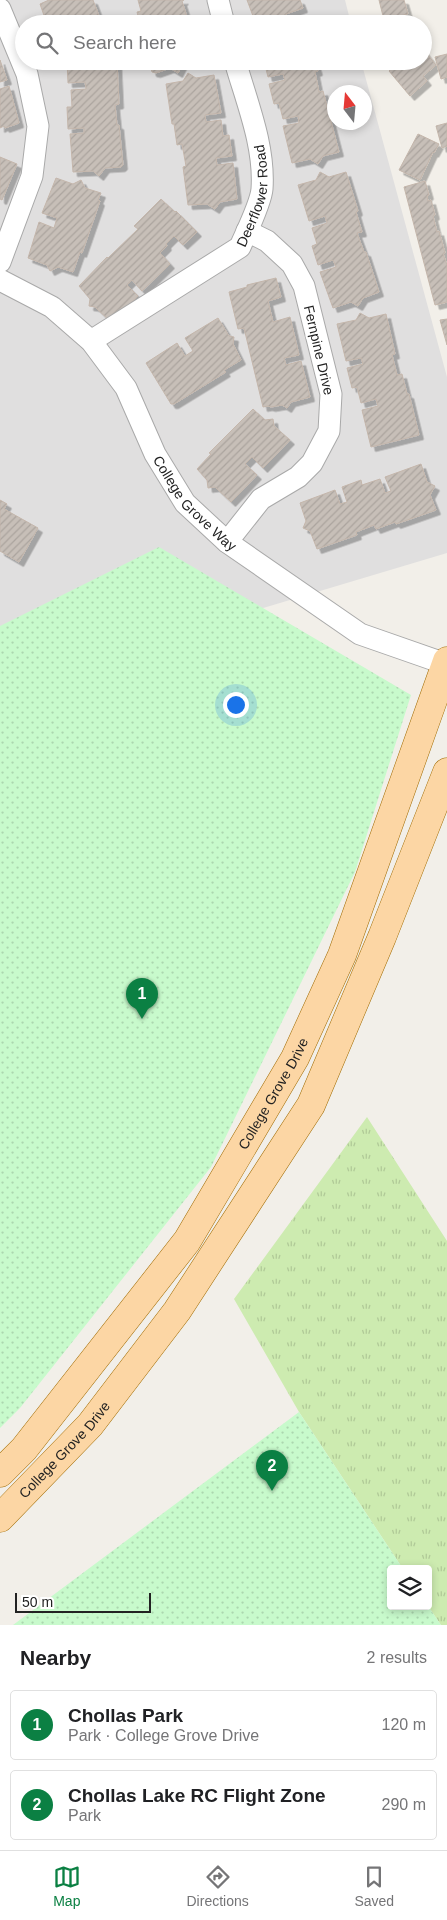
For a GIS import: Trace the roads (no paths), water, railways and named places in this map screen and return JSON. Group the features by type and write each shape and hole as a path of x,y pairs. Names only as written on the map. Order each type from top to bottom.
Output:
{"main road":[{"name":"College Grove Drive","path":"0,1473 24,1450 187,1240 295,1058 342,955 447,663"},
{"name":"College Grove Drive","path":"0,1518 90,1425 177,1311 310,1105 382,936 447,772"}],"street":[{"path":"218,0 222,15"},
{"path":"0,9 15,45"},
{"path":"0,262 32,176 38,126 25,70"},
{"name":"Deerflower Road","path":"91,341 240,247 248,232 262,191 260,146 238,70"},
{"name":"Fernpine Drive","path":"227,542 261,500 298,477 312,463 329,430 331,394 304,286 292,264 267,242 248,232"},
{"name":"College Grove Way","path":"0,280 52,307 91,341 126,388 155,454 185,503 227,542 360,634 447,663"}],"place":[{"name":"Chollas Park","path":"142,1019"},
{"name":"Chollas Lake RC Flight Zone","path":"272,1491"}]}
